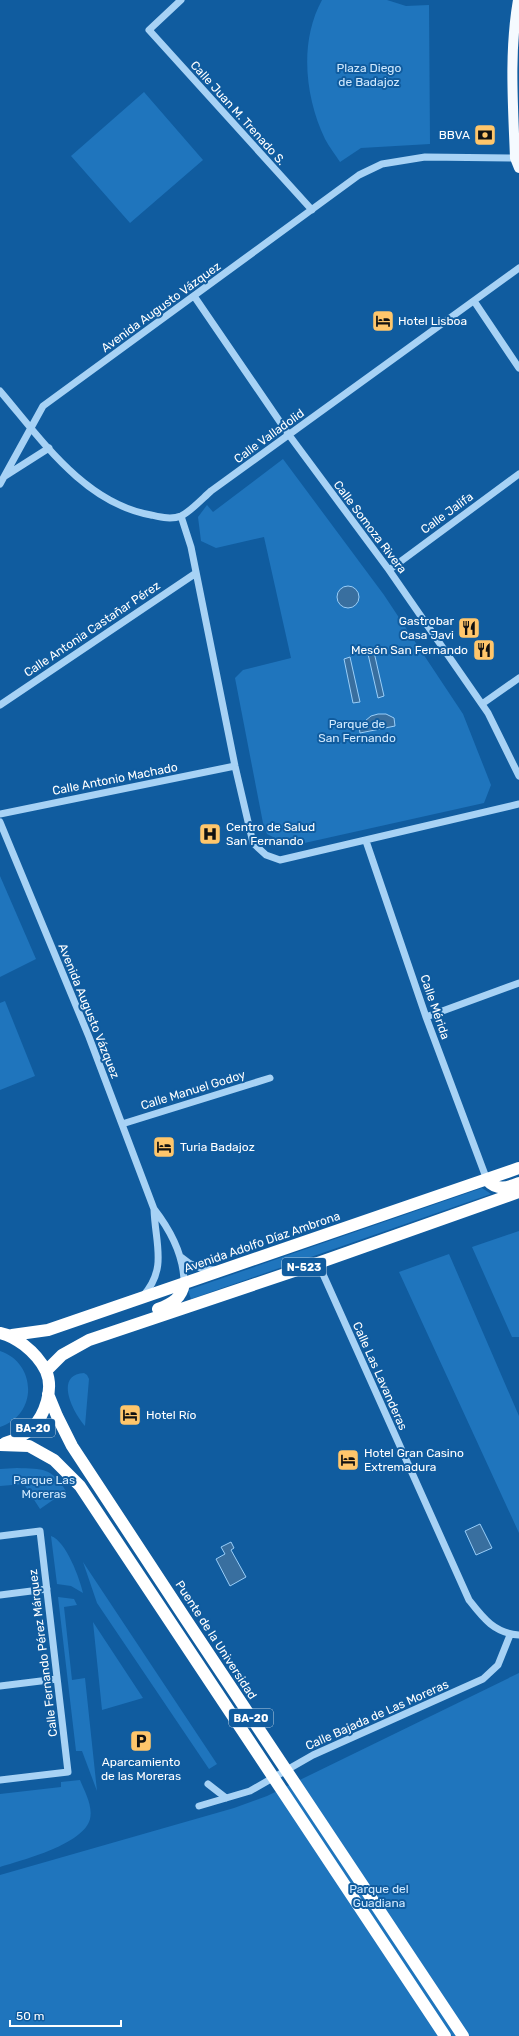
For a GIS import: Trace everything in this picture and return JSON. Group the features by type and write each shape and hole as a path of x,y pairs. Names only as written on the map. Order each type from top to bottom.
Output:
{"highway":[{"name":"Avenida Adolfo Díaz Ambrona","path":"6,1334 48,1330 519,1168"},
{"path":"487,1180 495,1187 500,1188 519,1183"},
{"name":"N-523","path":"46,1372 62,1355 89,1340 318,1263 519,1192"},
{"path":"89,1340 105,1327 173,1302 181,1294 184,1283"},
{"name":"BA-20","path":"0,1445 17,1439 32,1428 43,1413 48,1394 46,1372 33,1353 6,1334"},
{"name":"Puente de la Universidad","path":"48,1394 72,1446 463,2036"},
{"name":"BA-20","path":"0,1445 29,1446 54,1460 80,1486 445,2036"}],"main road":[{"path":"518,0 512,54 512,88 519,168"}],"street":[{"name":"Calle Juan M. Trenado S.","path":"181,0 149,30 312,210"},
{"name":"Avenida Augusto Vázquez","path":"2,480 43,406 359,175 382,164 425,157 517,158"},
{"name":"Calle Valladolid","path":"181,516 211,491 519,268"},
{"name":"Calle Somoza Rivera","path":"194,296 289,435 388,570 482,704 488,713 519,776"},
{"path":"474,301 519,368"},
{"path":"0,391 30,428 94,492 134,512 168,518 181,516 196,573 235,766 253,843 266,855 280,860 519,804"},
{"name":"Avenida Augusto Vázquez","path":"2,480 49,448"},
{"name":"Calle Jalifa","path":"388,570 519,474"},
{"name":"Calle Antonia Castañar Pérez","path":"0,705 196,573"},
{"path":"482,704 519,678"},
{"name":"Calle Antonio Machado","path":"0,814 235,766"},
{"name":"Avenida Augusto Vázquez","path":"0,822 89,1037 154,1209 167,1226 180,1257 184,1283"},
{"name":"Calle Mérida","path":"366,841 426,1016 487,1180"},
{"path":"426,1016 519,983"},
{"name":"Calle Manuel Godoy","path":"122,1124 270,1078"},
{"name":"Avenida Augusto Vázquez","path":"141,1298 152,1285 158,1270 154,1209"},
{"path":"180,1257 189,1264 200,1269 228,1268"},
{"name":"Calle Las Lavanderas","path":"318,1263 469,1600 488,1624 510,1635"},
{"name":"Calle Fernando Pérez Márquez","path":"0,1536 40,1531 68,1772 0,1780"},
{"path":"0,1595 47,1589"},
{"path":"510,1635 519,1635"},
{"name":"Calle Bajada de Las Moreras","path":"198,1806 250,1791 314,1755 483,1679 498,1665 510,1635"},
{"path":"0,1686 57,1679"},
{"path":"208,1784 226,1798"}],"green space":[{"name":"Plaza Diego de Badajoz","path":"322,0 387,0 406,6 429,5 430,144 361,148 340,162 327,142 318,123 309,88 307,70 310,34 315,16"},
{"path":"144,92 203,160 130,223 71,156"},
{"name":"Parque de San Fernando","path":"283,459 384,595 463,714 491,785 484,803 291,846 267,834 263,823 235,678 243,670 291,658 264,537 216,548 201,541 198,517 207,505 213,512"},
{"path":"0,876 36,959 0,977"},
{"path":"5,1001 35,1076 0,1090 0,1003"},
{"path":"482,1188 491,1194 191,1299 188,1290"},
{"path":"519,1231 519,1337 512,1337 472,1247"},
{"path":"449,1254 519,1416 519,1533 399,1272"},
{"path":"0,1351 12,1357 21,1366 26,1377 28,1389 26,1401 21,1412 12,1421 0,1427"},
{"path":"84,1373 89,1379 85,1426 72,1404 68,1387 70,1380 75,1375"},
{"name":"Parque Las Moreras","path":"0,1469 40,1469 51,1473 61,1483 66,1491 40,1509 24,1484 0,1486"},
{"path":"51,1536 57,1539 72,1561 83,1593 71,1586 57,1584"},
{"path":"83,1562 217,1764 209,1769 97,1603"},
{"path":"58,1597 74,1599 77,1605 64,1607 72,1680 85,1678 97,1791 82,1751 76,1751"},
{"path":"93,1622 143,1698 102,1710"},
{"name":"Parque del Guadiana","path":"519,1673 519,2036 0,2036 0,1875 234,1808 267,1796"},
{"path":"80,1780 88,1799 91,1814 85,1828 77,1836 51,1850 0,1867 0,1794 61,1787 61,1782"}],"shaded area":[{"path":"348,586 356,589 359,597 356,605 348,608 340,605 337,597 340,589"},
{"path":"374,652 384,696 378,698 368,654"},
{"path":"350,657 360,702 353,703 344,659"},
{"path":"386,714 394,718 395,726 360,733 359,726 371,716"},
{"path":"480,1524 492,1548 476,1555 465,1531"},
{"path":"231,1542 234,1548 231,1550 246,1577 230,1586 216,1559 225,1554 221,1547"}],"place":[{"name":"BBVA","path":"485,135"},
{"name":"Hotel Lisboa","path":"383,321"},
{"name":"Gastrobar Casa Javi","path":"469,628"},
{"name":"Mesón San Fernando","path":"484,650"},
{"name":"Centro de Salud San Fernando","path":"210,834"},
{"name":"Turia Badajoz","path":"164,1147"},
{"name":"Hotel Río","path":"130,1415"},
{"name":"Hotel Gran Casino Extremadura","path":"348,1460"},
{"name":"Aparcamiento de las Moreras","path":"141,1741"}]}
